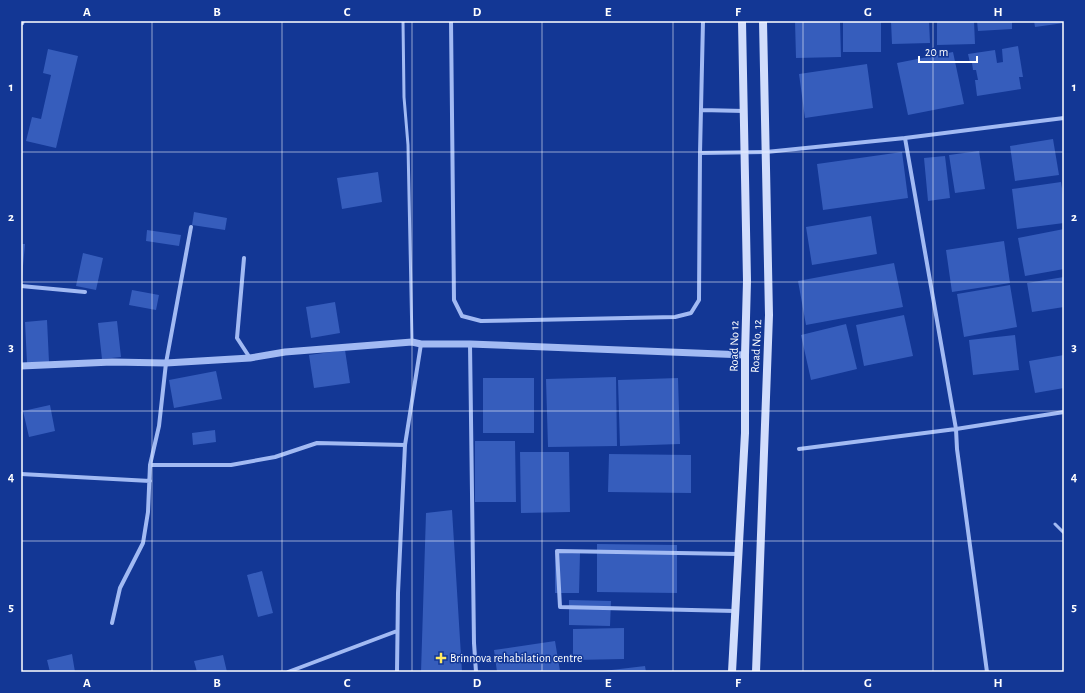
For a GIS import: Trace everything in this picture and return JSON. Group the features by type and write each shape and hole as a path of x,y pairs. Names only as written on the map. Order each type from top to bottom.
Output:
{"main road":[{"name":"Road No 12","path":"732,672 745,433 747,281 742,21"},
{"name":"Road No. 12","path":"756,672 769,315 763,21"}],"street":[{"path":"451,21 454,300 462,316 481,321 675,317 692,313 699,300 703,21"},
{"path":"701,110 744,111"},
{"path":"700,153 766,152 905,138 1064,118"},
{"path":"905,138 956,428 957,448 987,672"},
{"path":"112,623 120,588 143,543 148,512 150,465 159,426 166,363 191,227"},
{"path":"244,258 237,338 250,358"},
{"path":"21,286 84,292"},
{"path":"21,366 112,362 166,363 250,358 285,352 412,342 421,344 470,344 745,355"},
{"path":"397,672 398,585 405,445 421,344"},
{"path":"470,344 474,643 476,672"},
{"path":"799,449 1064,412"},
{"path":"150,465 231,465 275,457 317,443 405,445"},
{"path":"21,474 150,481"},
{"path":"735,611 560,607 557,551 738,554"},
{"path":"288,672 397,631"}],"lane":[{"path":"403,21 404,96 408,144 412,342"},
{"path":"1055,524 1064,533"}],"building":[{"path":"795,21 840,21 841,57 796,58"},
{"path":"843,21 881,21 881,52 843,52"},
{"path":"891,21 929,21 930,43 892,44"},
{"path":"937,21 974,21 975,44 937,45"},
{"path":"977,21 1012,21 1012,29 978,31"},
{"path":"1034,21 1064,21 1064,23 1035,27"},
{"path":"1018,46 1023,77 1019,77 1021,89 977,96 975,80 978,80 976,70 973,70 968,54 995,50 997,63 1003,62 1002,49"},
{"path":"48,49 78,56 56,148 26,141 32,117 41,119 51,75 43,73"},
{"path":"953,52 964,104 908,115 897,63"},
{"path":"867,64 873,108 805,118 799,74"},
{"path":"1053,139 1059,175 1015,181 1010,146"},
{"path":"979,151 985,189 955,193 949,155"},
{"path":"902,152 908,198 823,210 817,164"},
{"path":"945,156 950,198 928,201 924,158"},
{"path":"378,172 382,202 342,209 337,178"},
{"path":"1061,182 1064,201 1064,223 1017,229 1012,189"},
{"path":"194,212 227,218 225,230 192,225"},
{"path":"871,216 877,254 812,265 806,227"},
{"path":"1064,229 1064,269 1025,276 1018,238"},
{"path":"147,230 181,235 179,246 146,241"},
{"path":"1004,241 1010,283 952,292 946,250"},
{"path":"21,244 25,244 22,277 21,277"},
{"path":"83,253 103,258 96,290 76,286"},
{"path":"894,263 903,307 806,325 798,281"},
{"path":"1064,277 1064,307 1032,312 1027,283"},
{"path":"1010,285 1017,327 964,337 957,294"},
{"path":"132,290 159,295 156,310 129,305"},
{"path":"335,302 340,333 311,338 306,307"},
{"path":"904,315 913,356 864,366 856,325"},
{"path":"47,320 49,362 27,363 25,322"},
{"path":"117,321 121,357 102,359 98,323"},
{"path":"846,324 857,369 811,380 801,335"},
{"path":"1015,335 1019,370 973,375 969,340"},
{"path":"345,350 350,383 314,388 309,355"},
{"path":"1064,355 1064,388 1035,393 1029,361"},
{"path":"216,371 222,399 174,408 169,380"},
{"path":"616,377 617,446 548,447 546,379"},
{"path":"483,378 534,378 534,433 483,433"},
{"path":"678,378 680,444 620,446 618,380"},
{"path":"50,405 55,431 29,437 23,411"},
{"path":"215,430 216,442 193,445 192,433"},
{"path":"475,441 515,441 516,502 475,502"},
{"path":"520,452 569,452 570,512 521,513"},
{"path":"609,454 691,455 691,493 608,492"},
{"path":"452,510 462,672 421,672 426,513"},
{"path":"597,544 677,545 677,593 597,592"},
{"path":"555,553 580,553 579,593 555,593"},
{"path":"262,571 273,613 258,617 247,575"},
{"path":"569,600 611,601 610,626 569,625"},
{"path":"624,628 624,659 573,660 573,629"},
{"path":"555,641 560,671 497,672 494,650"},
{"path":"72,654 75,672 50,672 47,660"},
{"path":"223,655 227,672 197,672 194,661"},
{"path":"645,666 646,672 603,671"}],"place":[{"name":"Brinnova rehabilation centre","path":"441,658"}]}
